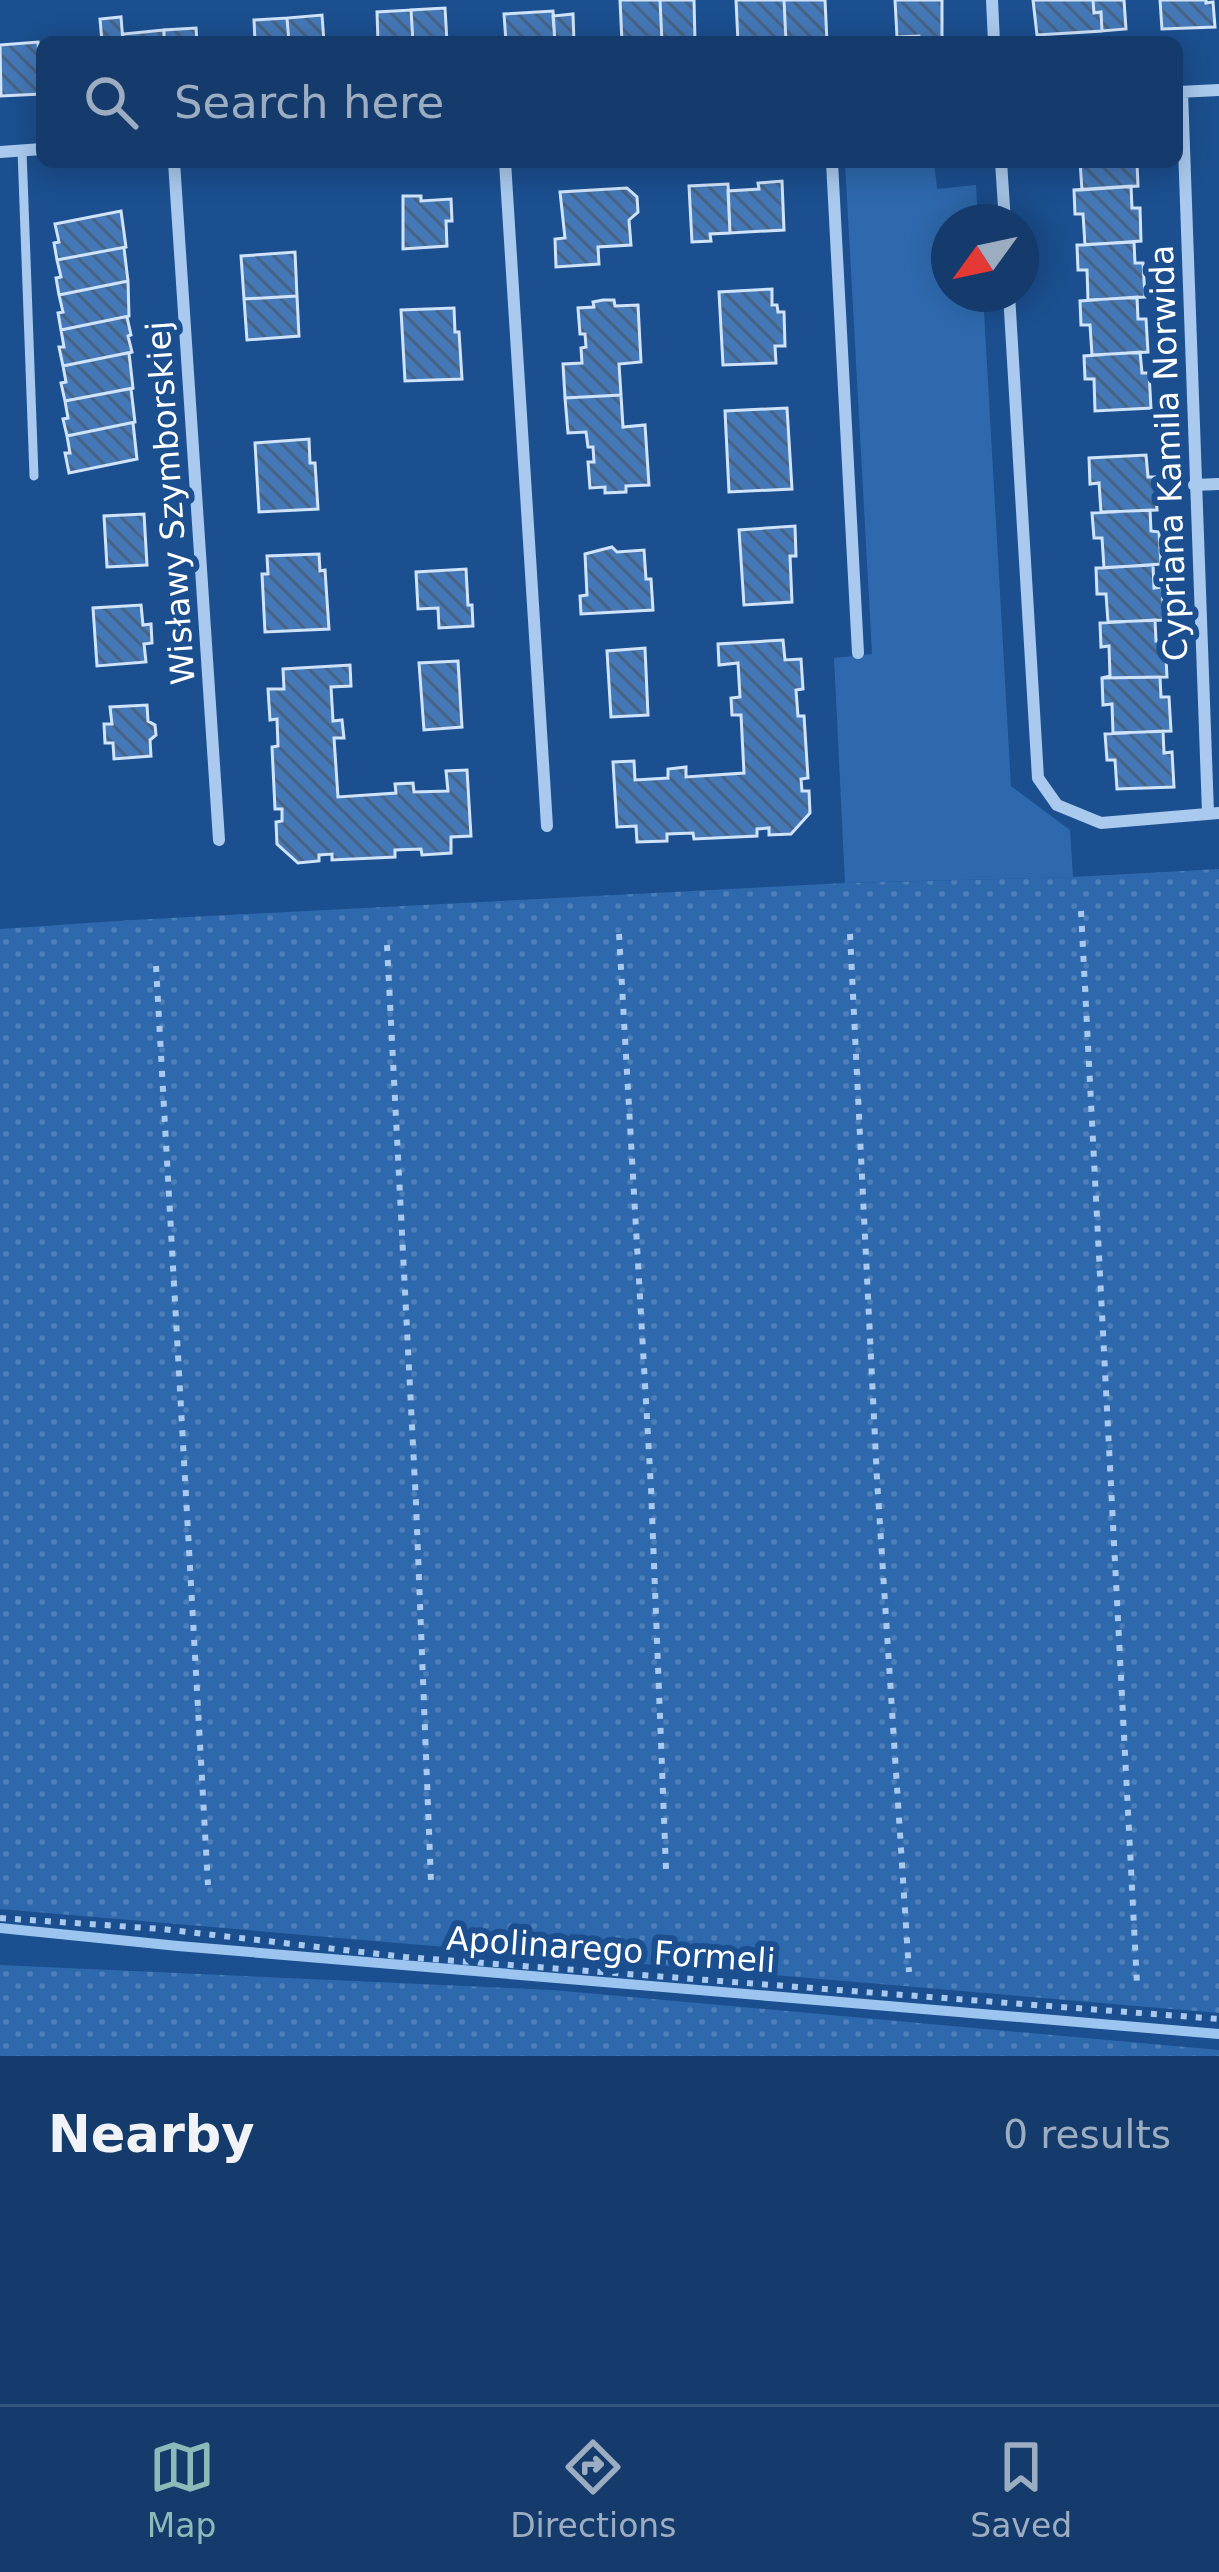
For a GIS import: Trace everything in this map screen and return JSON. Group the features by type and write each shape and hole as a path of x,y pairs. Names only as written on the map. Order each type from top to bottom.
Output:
{"street":[{"path":"992,0 994,36"},
{"path":"1183,92 1219,89"},
{"path":"0,152 36,149"},
{"name":"Wisławy Szymborskiej","path":"174,168 219,840"},
{"path":"505,168 547,826"},
{"path":"832,168 858,653"},
{"path":"1001,168 1004,204"},
{"name":"Cypriana Kamila Norwida","path":"1183,168 1214,813"},
{"path":"1010,312 1038,778 1057,805 1101,823 1214,813"},
{"path":"1195,485 1219,484"}],"lane":[{"path":"22,150 34,476"}],"path":[{"path":"1081,911 1137,1984"},
{"path":"619,934 651,1488 666,1869"},
{"path":"850,934 877,1479 909,1972"},
{"path":"387,945 431,1882"},
{"path":"156,966 208,1885"},
{"name":"Apolinarego Formeli","path":"0,1918 162,1928 405,1957 1219,2019"}],"shaded area":[{"path":"845,168 935,168 937,189 976,185 977,204 931,204 931,312 984,312 1011,786 1070,830 1073,877 845,883 834,658 872,654"},
{"path":"1219,869 1219,2013 0,1909 0,929 845,883"},
{"path":"0,1965 553,1990 1219,2050 1219,2056 0,2056"}],"building":[{"path":"620,0 660,0 662,36 622,36"},
{"path":"660,0 694,0 695,36 662,36"},
{"path":"736,0 784,0 786,36 738,36"},
{"path":"784,0 825,0 827,36 786,36"},
{"path":"895,0 942,0 942,36 897,36"},
{"path":"1033,0 1093,0 1094,13 1101,12 1102,31 1037,35"},
{"path":"1093,0 1124,0 1126,29 1102,31 1101,12 1094,13"},
{"path":"1160,0 1213,2 1215,27 1162,29"},
{"path":"445,8 447,36 413,36 411,10"},
{"path":"411,10 413,36 378,36 377,12"},
{"path":"553,11 555,36 506,36 504,14"},
{"path":"573,14 574,36 555,36 553,16"},
{"path":"322,15 324,36 288,36 287,18"},
{"path":"121,17 123,36 101,36 100,19"},
{"path":"287,18 288,36 255,36 254,20"},
{"path":"196,28 197,36 164,36 164,30"},
{"path":"164,30 164,36 123,34"},
{"path":"36,42 36,94 1,96 0,45"},
{"path":"1080,168 1137,168 1138,186 1082,190"},
{"path":"782,181 784,230 730,233 728,191 759,189 758,183"},
{"path":"728,184 730,233 710,234 711,241 692,242 689,186"},
{"path":"1131,186 1132,208 1140,208 1141,241 1085,245 1083,214 1075,214 1074,190"},
{"path":"627,188 637,197 638,212 629,220 631,245 598,247 599,264 556,267 555,239 565,238 560,192"},
{"path":"403,196 421,196 421,201 451,199 447,246 403,249"},
{"path":"121,211 126,247 57,260 55,224"},
{"path":"1134,242 1135,263 1143,263 1145,297 1088,300 1087,270 1078,270 1077,245"},
{"path":"126,247 128,281 59,295 57,260"},
{"path":"295,252 297,296 244,299 241,256"},
{"path":"128,281 129,316 61,330 59,295"},
{"path":"772,289 772,305 784,312 785,346 775,346 776,363 723,365 719,292"},
{"path":"297,296 299,336 247,340 244,299"},
{"path":"1137,297 1138,319 1146,319 1148,352 1092,355 1090,325 1081,325 1080,301"},
{"path":"614,300 615,306 638,305 641,362 619,364 621,395 565,398 563,364 582,363 581,348 586,347 578,308 594,307 593,302"},
{"path":"454,308 462,379 405,381 401,310"},
{"path":"129,316 132,352 63,366 61,330"},
{"path":"132,352 133,388 65,401 63,366"},
{"path":"1140,352 1142,373 1149,373 1151,408 1095,411 1094,379 1085,379 1084,356"},
{"path":"134,388 135,422 67,436 65,401"},
{"path":"621,395 623,427 645,425 649,485 605,493 605,487 590,488 588,462 594,462 593,447 588,447 586,432 568,433 565,398"},
{"path":"787,408 792,489 729,492 725,411"},
{"path":"135,422 137,459 69,473 67,436"},
{"path":"309,439 318,509 259,512 255,443"},
{"path":"1146,455 1148,477 1155,477 1157,510 1101,512 1099,483 1090,484 1089,458"},
{"path":"1150,510 1151,531 1159,532 1161,564 1104,568 1102,538 1094,538 1092,513"},
{"path":"144,514 147,565 107,567 104,516"},
{"path":"795,526 796,556 790,556 792,602 744,605 739,530"},
{"path":"612,547 617,552 644,550 653,610 581,614 580,596 587,595 585,554"},
{"path":"319,554 320,571 325,570 329,629 265,632 262,574 268,574 267,556"},
{"path":"1153,565 1154,588 1162,587 1164,620 1108,622 1106,594 1097,594 1096,568"},
{"path":"466,569 473,626 439,628 438,608 418,609 416,572"},
{"path":"141,605 143,625 151,624 152,643 144,644 146,662 97,666 93,608"},
{"path":"1155,620 1156,641 1165,641 1167,677 1102,678 1110,676 1109,646 1101,647 1100,623"},
{"path":"783,640 785,660 801,659 803,689 796,690 798,716 804,716 808,778 801,779 802,791 809,791 810,813 791,834 769,835 769,828 757,829 757,836 694,839 693,833 667,834 667,841 637,842 636,826 617,827 613,762 634,761 635,780 668,778 668,769 686,767 686,777 744,773 741,715 732,715 731,698 740,697 738,663 719,665 718,644"},
{"path":"645,648 648,715 611,717 607,651"},
{"path":"458,661 462,727 424,730 419,663"},
{"path":"350,665 351,686 331,687 333,721 342,720 344,738 334,738 338,797 396,793 395,784 413,783 414,792 448,791 446,771 467,770 471,836 451,837 451,853 395,850 395,857 332,860 332,854 298,863 277,844 276,822 282,821 282,809 275,809 272,747 278,746 277,719 270,720 268,689 284,689 283,669"},
{"path":"1160,677 1161,697 1169,697 1171,731 1113,733 1112,704 1103,705 1102,678"},
{"path":"147,705 148,721 155,725 156,735 150,740 151,756 114,759 113,743 105,743 104,724 112,724 110,707"},
{"path":"1163,731 1164,753 1172,752 1174,787 1117,789 1115,760 1107,760 1105,734"}],"waterway":[{"path":"0,1928 1219,2034"}]}
